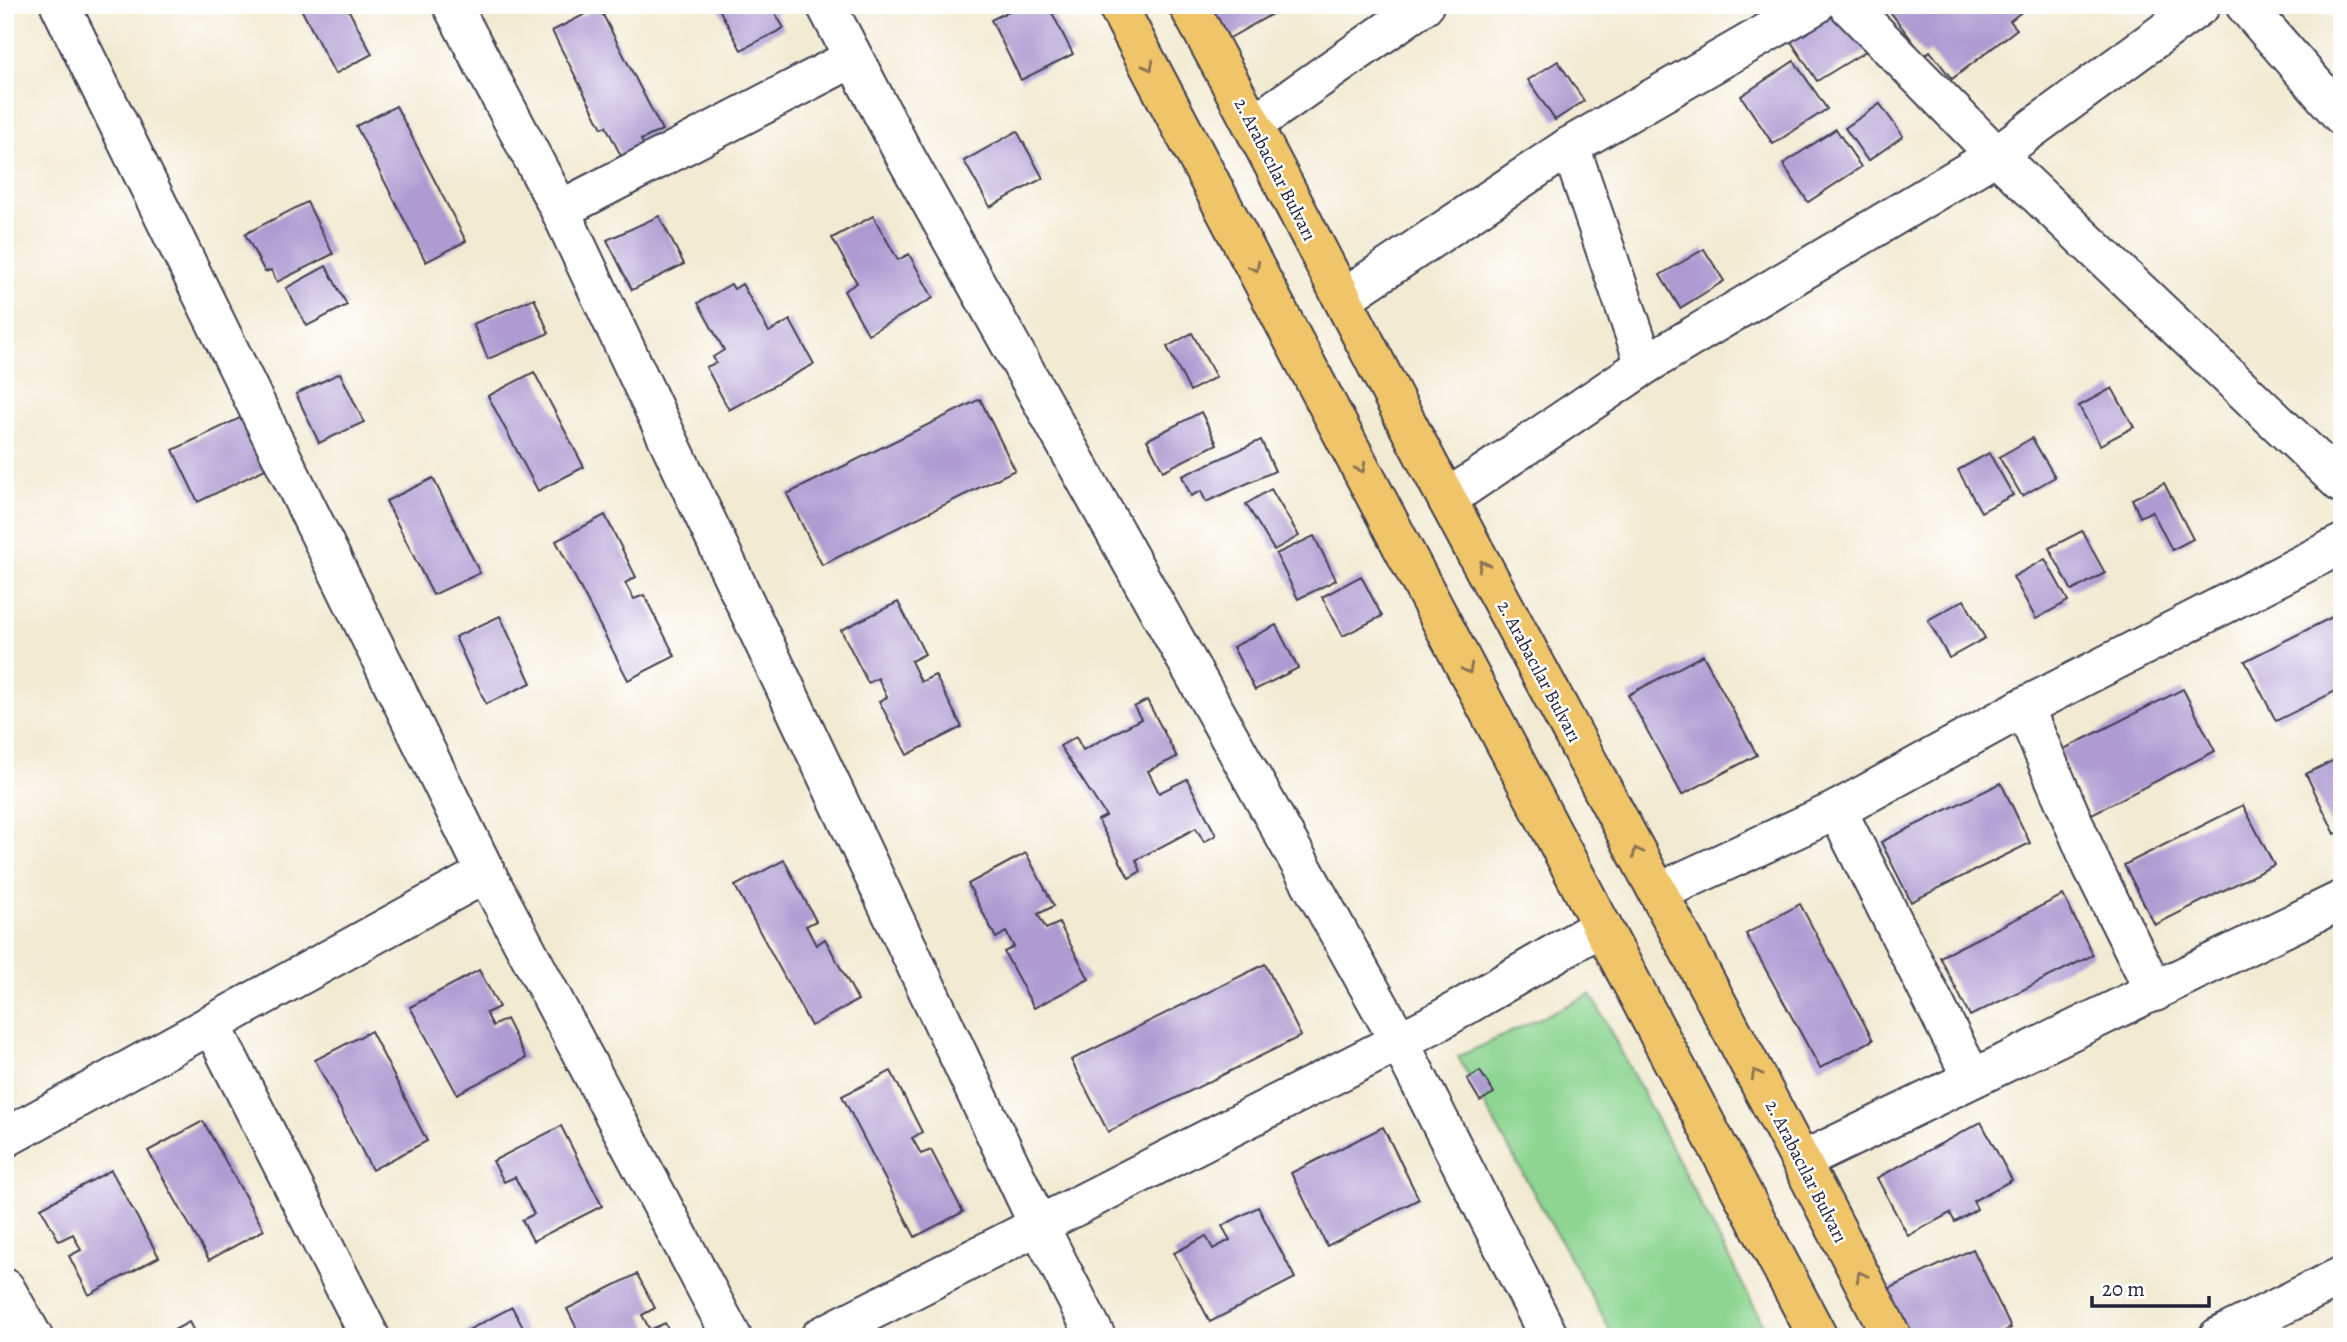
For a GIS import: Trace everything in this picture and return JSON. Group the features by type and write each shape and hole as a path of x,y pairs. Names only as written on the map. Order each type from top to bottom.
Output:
{"main road":[{"path":"1117,5 1818,1337"},
{"name":"2. Arabacılar Bulvarı","path":"1188,5 1254,124 1447,499 1659,891 1892,1337"}],"street":[{"path":"60,5 486,873 732,1337"},
{"path":"452,5 560,211 1038,1224 1096,1337"},
{"path":"827,5 899,145 1399,1041 1549,1337"},
{"path":"1254,124 1424,5"},
{"path":"1343,298 1570,146 1815,5"},
{"path":"1848,5 1996,155 2342,484"},
{"path":"1447,499 1645,365 1996,155 2201,5"},
{"path":"2245,5 2342,116"},
{"path":"560,211 853,58"},
{"path":"1570,146 1645,365"},
{"path":"1659,891 1837,810 2024,707 2342,544"},
{"path":"2024,707 2092,866 2155,992"},
{"path":"1837,810 1972,1078"},
{"path":"5,1138 486,873"},
{"path":"1802,1161 2342,900"},
{"path":"820,1337 1439,1020 1602,926"},
{"path":"211,1024 370,1337"},
{"path":"2218,1337 2342,1276"},
{"path":"5,1288 33,1337"}],"green space":[{"path":"1591,994 1770,1337 1614,1337 1458,1057"}],"building":[{"path":"299,5 346,5 372,54 335,74"},
{"path":"717,5 785,5 786,7 775,13 784,28 741,50"},
{"path":"1021,5 1048,5 1073,54 1021,80 991,20"},
{"path":"1197,5 1288,5 1219,44"},
{"path":"1885,5 2030,5 2010,21 2017,29 1952,79 1930,51 1924,56"},
{"path":"1845,6 1871,48 1817,81 1790,40"},
{"path":"599,7 662,130 641,140 647,150 624,162 606,126 602,128 552,31"},
{"path":"1558,61 1584,101 1555,120 1528,80"},
{"path":"1794,61 1827,109 1773,144 1741,96"},
{"path":"1880,104 1903,136 1868,161 1845,128"},
{"path":"396,106 466,241 426,262 356,126"},
{"path":"1836,129 1861,167 1808,202 1783,164"},
{"path":"1017,131 1043,178 990,207 964,161"},
{"path":"307,202 333,254 277,282 271,270 265,272 245,234"},
{"path":"659,216 684,264 632,290 607,240"},
{"path":"873,216 898,260 909,254 933,298 868,334 844,291 857,283 832,238"},
{"path":"1704,249 1724,281 1680,308 1660,275"},
{"path":"326,266 347,305 307,326 286,288"},
{"path":"731,284 734,289 742,284 769,332 790,320 814,364 729,410 706,367 716,363 713,357 724,350 698,303"},
{"path":"534,298 549,333 488,359 473,324"},
{"path":"1192,333 1216,377 1190,391 1167,347"},
{"path":"534,372 584,467 538,491 488,396"},
{"path":"340,373 364,422 319,443 296,394"},
{"path":"2112,388 2134,427 2100,445 2079,406"},
{"path":"980,399 1015,470 822,565 787,494"},
{"path":"1201,412 1217,444 1163,471 1147,440"},
{"path":"242,417 267,468 198,502 173,450"},
{"path":"2032,438 2055,477 2022,496 1999,457"},
{"path":"1261,440 1275,471 1206,502 1201,491 1191,496 1182,476"},
{"path":"1989,453 2013,495 1981,512 1958,470"},
{"path":"433,478 480,573 433,595 386,501"},
{"path":"2164,483 2193,539 2172,550 2152,511 2140,517 2132,499"},
{"path":"1271,489 1299,536 1274,550 1246,504"},
{"path":"605,515 636,577 625,583 634,599 644,595 675,656 628,680 556,541"},
{"path":"2082,531 2105,573 2072,591 2049,548"},
{"path":"1314,536 1336,580 1298,599 1276,554"},
{"path":"2045,559 2068,601 2036,619 2013,577"},
{"path":"1361,576 1382,616 1343,636 1322,597"},
{"path":"1964,600 1985,638 1949,658 1928,620"},
{"path":"898,602 925,654 911,661 921,682 935,675 962,727 907,755 879,701 887,697 878,678 868,683 841,630"},
{"path":"2342,612 2342,688 2276,721 2245,661"},
{"path":"500,616 531,683 486,704 455,637"},
{"path":"1276,625 1298,668 1255,690 1233,647"},
{"path":"1703,655 1757,755 1682,795 1628,695"},
{"path":"2183,689 2215,751 2092,814 2060,751"},
{"path":"1147,700 1177,757 1148,771 1159,793 1187,779 1216,835 1204,842 1196,828 1136,860 1141,871 1129,878 1098,820 1106,816 1060,746 1076,737 1083,750 1141,719 1134,707"},
{"path":"2342,756 2342,831 2335,834 2306,774"},
{"path":"2001,783 2030,843 1911,902 1881,842"},
{"path":"2243,805 2274,865 2155,925 2124,865"},
{"path":"1026,853 1054,906 1038,914 1046,929 1059,923 1089,979 1034,1008 1004,952 1014,947 1006,932 996,938 968,884"},
{"path":"784,860 816,921 806,926 816,945 825,939 858,1000 811,1026 735,886"},
{"path":"2063,895 2093,955 1970,1016 1940,957"},
{"path":"1800,904 1873,1040 1820,1068 1746,934"},
{"path":"1265,964 1301,1036 1108,1132 1071,1060"},
{"path":"479,970 499,1007 486,1013 493,1026 506,1019 526,1058 457,1094 410,1007"},
{"path":"371,1031 427,1141 372,1170 315,1060"},
{"path":"891,1071 922,1132 912,1138 921,1154 931,1150 963,1212 915,1237 842,1096"},
{"path":"1480,1071 1494,1093 1480,1101 1467,1079"},
{"path":"203,1121 264,1230 209,1260 148,1151"},
{"path":"1981,1122 2012,1180 1973,1201 1977,1209 1955,1222 1950,1213 1908,1236 1877,1178"},
{"path":"561,1126 602,1206 533,1241 522,1220 534,1214 515,1177 504,1182 493,1161"},
{"path":"1383,1127 1419,1199 1327,1246 1291,1173"},
{"path":"111,1170 159,1257 89,1295 69,1256 81,1250 73,1234 59,1241 41,1208"},
{"path":"1258,1207 1295,1278 1210,1322 1174,1253 1206,1236 1213,1249 1230,1240 1222,1226"},
{"path":"1973,1249 2011,1328 1993,1337 1901,1337 1880,1293"},
{"path":"637,1274 655,1308 642,1315 650,1330 665,1323 672,1337 581,1337 567,1309"},
{"path":"512,1307 528,1337 455,1337"},
{"path":"189,1322 197,1337 161,1337"}]}
